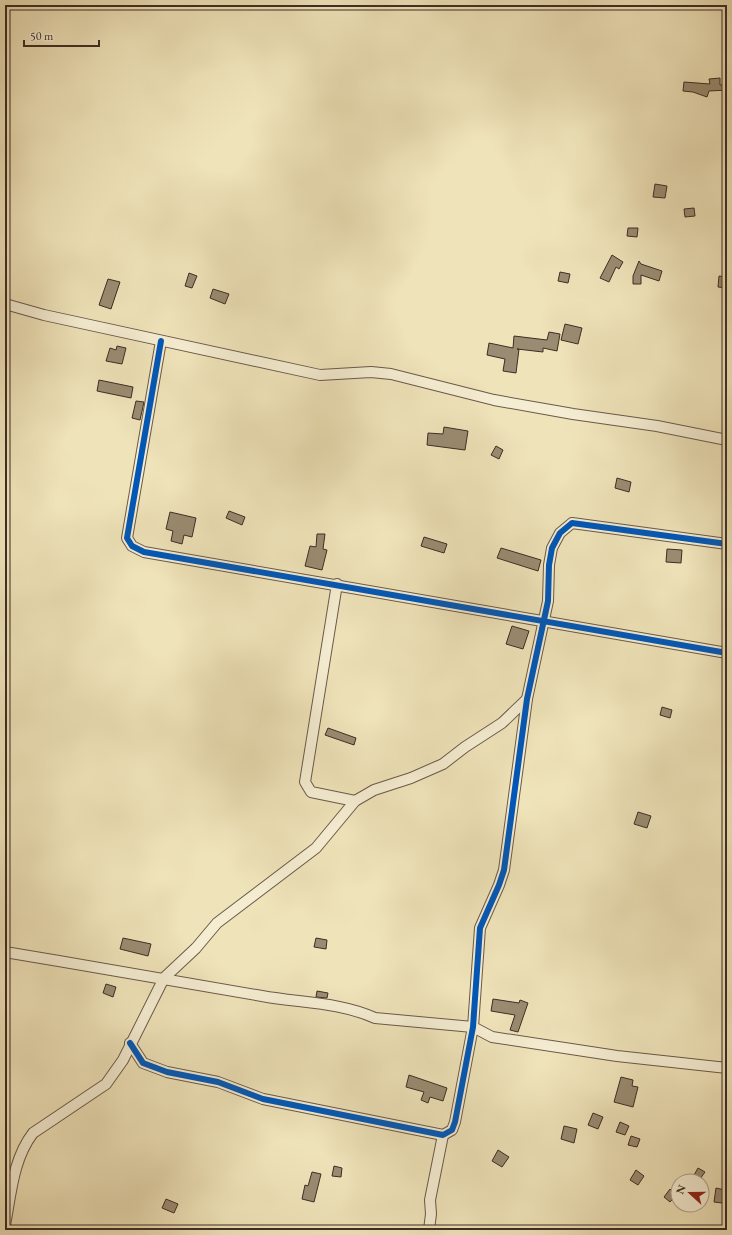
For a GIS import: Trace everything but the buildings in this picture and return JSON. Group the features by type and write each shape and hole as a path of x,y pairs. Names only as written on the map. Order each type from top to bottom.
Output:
{"street":[{"path":"5,304 44,315 320,375 371,372 391,374 494,400 573,414 657,426 727,440"},
{"path":"161,341 127,538 132,546 144,552 337,584 727,653"},
{"path":"130,1043 142,1063 155,1068 218,1082 263,1099 443,1135 452,1130 455,1122 473,1027 480,928 504,870 527,699 548,601 549,565 552,548 560,532 572,523 727,544"},
{"path":"337,584 306,782 311,792 355,801"},
{"path":"5,1225 18,1159 25,1143 33,1133 106,1084 123,1060 130,1043 164,978 196,948 217,922 316,848 355,801 374,790 411,778 443,764 465,747 502,724 527,699"},
{"path":"5,952 164,978 264,997 342,1007 375,1018 473,1027 492,1037 617,1056 727,1068"},
{"path":"429,1230 431,1214 430,1200 443,1135"}],"cycle path":[{"path":"161,341 127,538 132,546 144,552 727,653"},
{"path":"130,1043 143,1063 167,1072 218,1082 263,1099 443,1135 452,1130 455,1122 473,1027 480,928 504,870 527,699 548,601 549,565 552,548 560,533 572,523 727,544"}]}
